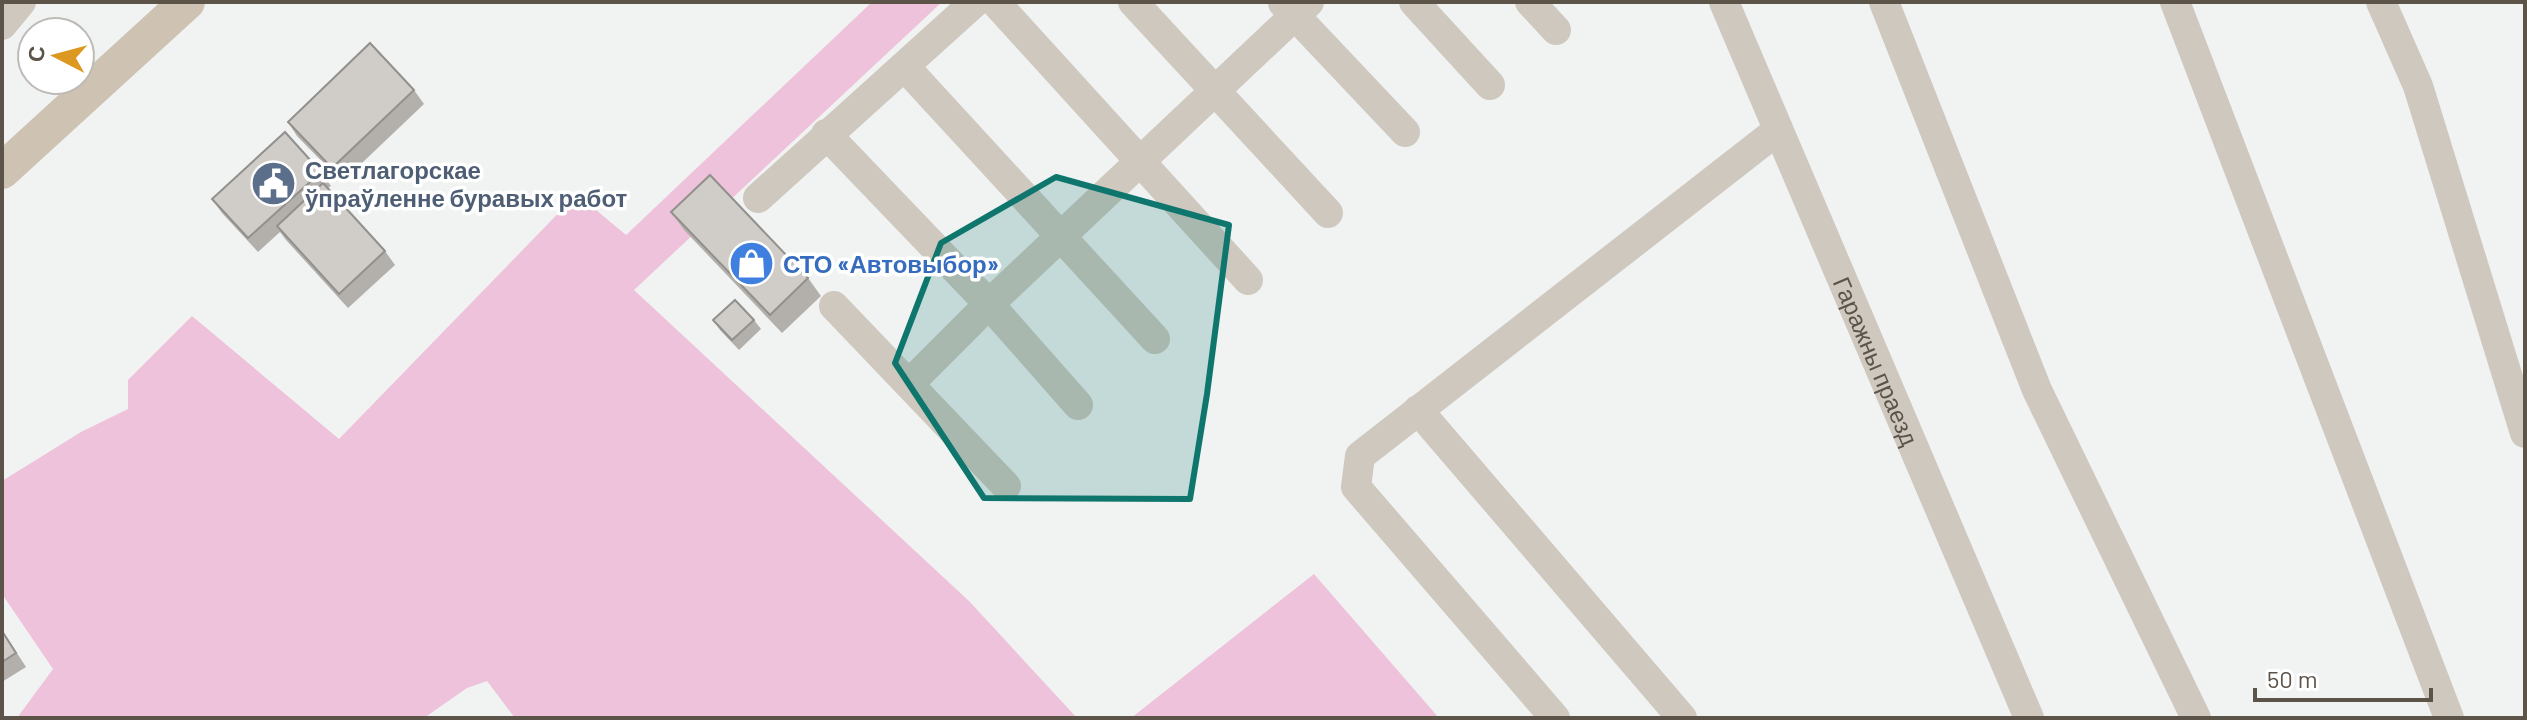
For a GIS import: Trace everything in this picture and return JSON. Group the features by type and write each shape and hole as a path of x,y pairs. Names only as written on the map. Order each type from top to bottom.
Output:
{"main road":[{"path":"2,171 187,2"}],"lane":[{"path":"2,25 21,2"},
{"path":"758,198 975,2"},
{"path":"995,2 1248,280"},
{"path":"1133,2 1328,213"},
{"path":"1414,2 1490,85"},
{"path":"1530,2 1556,30"},
{"name":"Гаражны праезд","path":"1724,2 2029,718"},
{"path":"1884,2 2037,390 2196,718"},
{"path":"2175,2 2449,718"},
{"path":"2381,2 2418,86 2525,433"},
{"path":"909,384 1215,90 1295,6 1405,132"},
{"path":"905,67 1155,339"},
{"path":"1555,718 1356,487 1360,456 1778,130"},
{"path":"826,134 989,304 1078,405"},
{"path":"834,306 1006,486"},
{"path":"1418,410 1682,718"}],"highlighted area":[{"path":"1056,177 1229,225 1190,499 984,498 895,363 941,243"}],"shaded area":[{"path":"872,2 942,2 634,290 969,601 1077,718 515,718 487,681 467,688 424,718 17,718 53,669 2,594 2,481 81,432 128,409 128,380 192,316 339,439 577,194 626,235"},
{"path":"1314,574 1439,718 1131,718"}],"building":[{"path":"370,43 414,90 332,168 288,122"},
{"path":"285,132 321,172 248,238 212,199"},
{"name":"СТО «Автовыбор»","path":"710,175 808,278 770,315 671,212"},
{"path":"323,183 385,251 339,294 277,226"},
{"path":"735,300 754,320 732,340 713,320"},
{"path":"2,631 16,653 2,662"}],"place":[{"name":"Светлагорскае ўпраўленне буравых работ","path":"274,183"},
{"name":"СТО «Автовыбор»","path":"752,263"}]}
